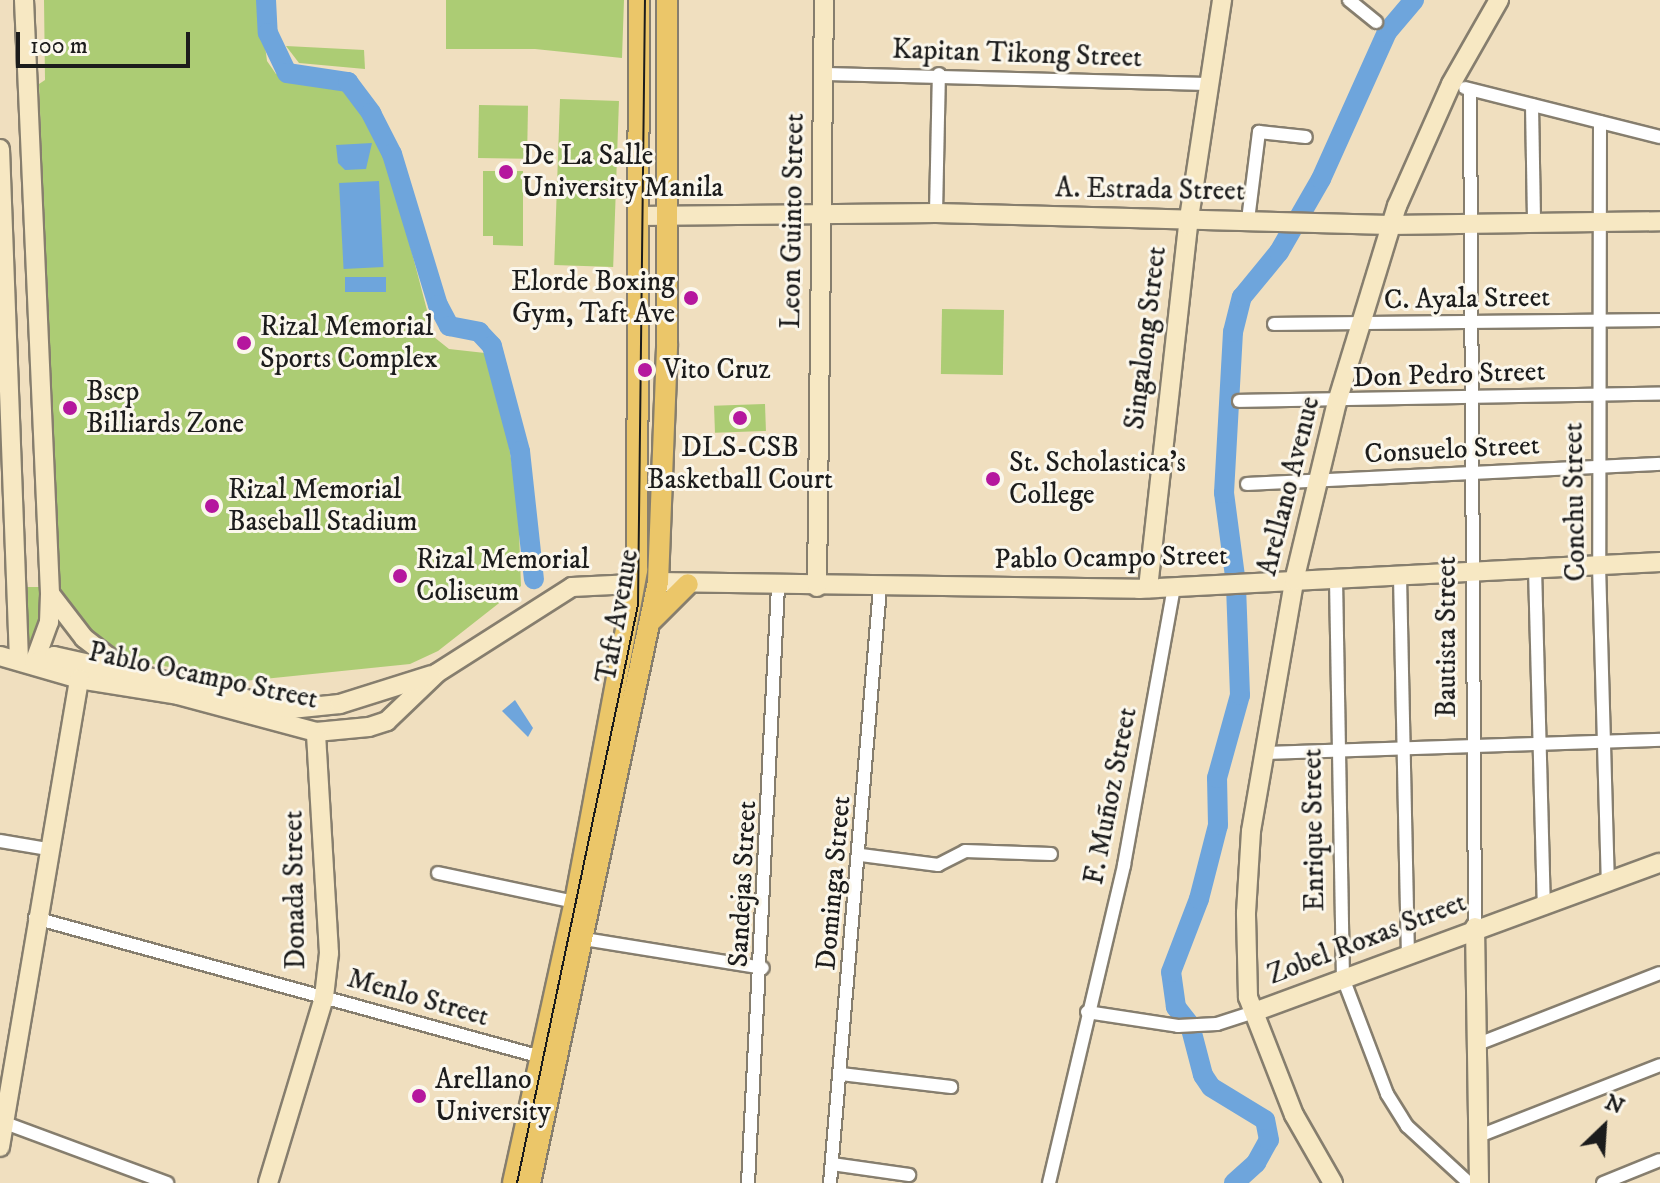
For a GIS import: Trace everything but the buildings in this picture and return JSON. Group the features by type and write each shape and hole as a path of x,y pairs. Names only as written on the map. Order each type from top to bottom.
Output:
{"main road":[{"path":"24,0 50,594 49,622 27,661"},
{"name":"Leon Guinto Street","path":"817,587 824,0"},
{"name":"Singalong Street","path":"1148,588 1189,218 1222,0"},
{"name":"Arellano Avenue","path":"1332,1182 1294,1115 1245,982 1246,913 1264,753 1294,581 1316,482 1390,225 1451,84 1499,0"},
{"path":"639,7 667,6"},
{"name":"Taft Avenue","path":"530,1183 548,1059 658,582 667,6"},
{"name":"Taft Avenue","path":"513,1183 584,939 583,903 633,584 639,7"},
{"path":"0,149 27,661"},
{"name":"A. Estrada Street","path":"638,216 936,213 1390,225 1660,221"},
{"name":"Pablo Ocampo Street","path":"658,582 778,587 1174,588 1660,562"},
{"name":"Pablo Ocampo Street","path":"27,661 54,656 128,671 293,718 316,732 387,721 437,673 572,587 633,584"},
{"path":"647,627 688,584"},
{"path":"50,594 84,638 128,671"},
{"name":"Pablo Ocampo Street","path":"0,656 27,661 79,679 293,718 437,673"},
{"path":"0,1147 35,918 79,679"},
{"path":"375,693 387,721"},
{"name":"Donada Street","path":"268,1183 324,997 329,953 316,732"},
{"name":"Zobel Roxas Street","path":"1254,1012 1475,927 1544,908 1660,863"},
{"name":"Bautista Street","path":"1475,927 1479,1183"}],"street":[{"path":"1349,0 1376,22"},
{"name":"Kapitan Tikong Street","path":"823,74 939,74 1211,84"},
{"path":"936,213 939,74"},
{"path":"1451,84 1660,137"},
{"name":"Bautista Street","path":"1470,90 1468,224 1475,570 1475,927"},
{"path":"1532,105 1534,223"},
{"name":"Conchu Street","path":"1600,122 1597,321 1599,565 1608,881"},
{"path":"1248,220 1259,132 1306,137"},
{"name":"C. Ayala Street","path":"1274,324 1660,320"},
{"name":"Don Pedro Street","path":"1239,401 1337,402 1660,394"},
{"name":"Consuelo Street","path":"1247,484 1660,464"},
{"path":"1535,568 1537,745 1544,908"},
{"path":"1400,576 1408,953"},
{"name":"Enrique Street","path":"1336,579 1343,978 1387,1094 1407,1126 1469,1183"},
{"name":"Sandejas Street","path":"748,1183 763,968 778,587"},
{"name":"Dominga Street","path":"830,1183 861,855 880,587"},
{"name":"F. Muñoz Street","path":"1049,1183 1124,865 1174,588"},
{"path":"1264,753 1338,754 1660,740"},
{"path":"0,841 48,849"},
{"path":"861,855 938,865 965,851 1051,854"},
{"path":"438,873 583,903"},
{"name":"Menlo Street","path":"35,918 548,1059"},
{"path":"584,939 763,968"},
{"path":"1478,1044 1660,973"},
{"name":"Zobel Roxas Street","path":"1087,1012 1178,1026 1217,1024 1254,1012"},
{"path":"1479,1136 1660,1065"},
{"path":"841,1074 951,1087"},
{"path":"5,1123 167,1183"},
{"path":"1603,1183 1660,1160"},
{"path":"832,1164 909,1175"}],"green space":[{"name":"Rizal Memorial Sports Complex","path":"44,0 259,0 267,61 276,74 344,83 388,161 434,337 449,349 485,353 504,415 518,502 521,586 438,651 410,664 244,681 121,658 100,643 58,596 39,84 45,80"},
{"path":"446,0 624,0 622,58 535,49 446,49"},
{"path":"286,46 364,50 365,69 299,63"},
{"path":"560,99 619,101 613,267 554,265"},
{"path":"479,105 528,106 527,159 478,158"},
{"path":"483,171 523,171 523,246 493,245 493,236 483,236"},
{"path":"942,309 1004,310 1003,375 941,374"},
{"name":"DLS-CSB Basketball Court","path":"765,404 766,431 715,433 714,406"},
{"path":"24,587 42,587 42,615 28,645"}],"water":[{"path":"372,143 366,169 345,170 338,163 336,145"},
{"path":"379,181 384,267 344,269 339,183"},
{"path":"345,277 386,277 386,292 345,292"},
{"path":"515,700 533,728 528,737 502,711"}],"waterway":[{"path":"266,0 268,33 287,73 348,82 371,113 392,154 438,305 449,326 479,332 492,346 520,451 534,579"},
{"path":"1234,1183 1256,1163 1269,1140 1265,1120 1211,1087 1203,1075 1190,1025 1176,1007 1171,972 1199,899 1218,825 1217,778 1240,695 1236,584 1224,493 1233,332 1242,297 1279,252 1321,179 1387,32 1414,0"}],"tram line":[{"path":"517,1183 638,605 645,0"}],"place":[{"name":"De La Salle University Manila","path":"506,172"},
{"name":"Elorde Boxing Gym, Taft Ave","path":"691,298"},
{"name":"Rizal Memorial Sports Complex","path":"244,343"},
{"name":"Vito Cruz","path":"645,370"},
{"name":"Bscp Billiards Zone","path":"70,408"},
{"name":"DLS-CSB Basketball Court","path":"740,418"},
{"name":"St. Scholastica's College","path":"993,479"},
{"name":"Rizal Memorial Baseball Stadium","path":"212,506"},
{"name":"Rizal Memorial Coliseum","path":"400,576"},
{"name":"Arellano University","path":"419,1096"}]}
